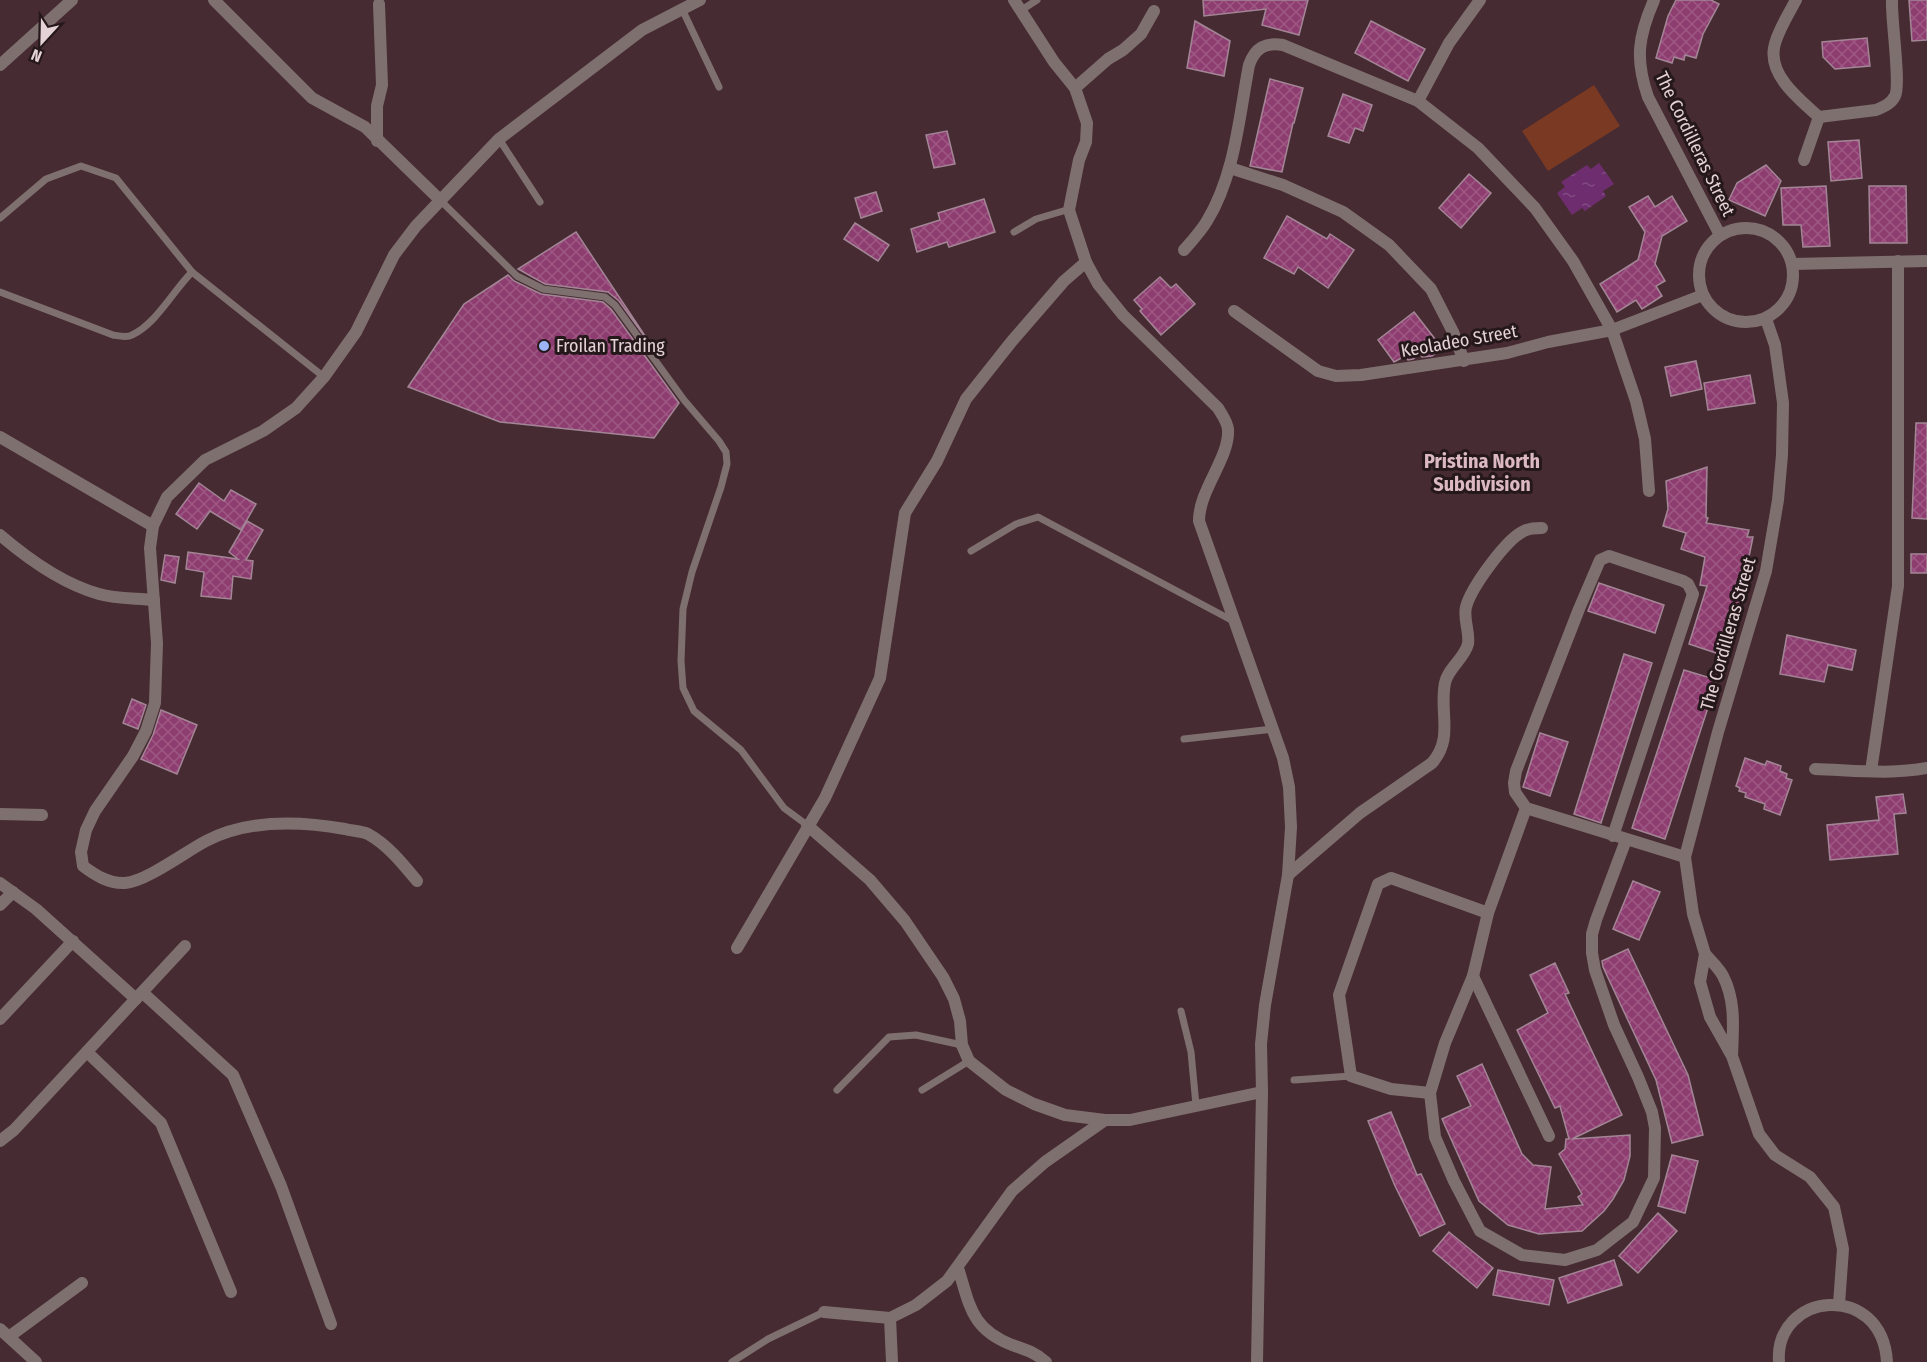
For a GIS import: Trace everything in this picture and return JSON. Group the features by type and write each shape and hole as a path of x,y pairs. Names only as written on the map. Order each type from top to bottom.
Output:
{"street":[{"path":"0,65 72,0"},
{"path":"214,0 312,98 365,127 440,200"},
{"path":"417,881 399,858 366,833 302,824 270,824 230,831 208,840 150,873 125,883 107,881 83,866 81,852 86,830 95,811 133,756 146,731 155,704 158,673 150,548 153,526 167,497 205,460 263,431 296,408 324,377 356,332 394,255 416,226 499,139 642,30 700,0"},
{"path":"1418,101 1449,43 1480,0"},
{"name":"The Cordilleras Street","path":"1654,0 1640,35 1641,76 1648,98 1720,235"},
{"path":"1796,0 1774,46 1774,62 1781,76 1800,100 1819,117 1876,110 1893,99 1897,87 1892,0"},
{"path":"377,141 377,106 382,86 379,4"},
{"path":"1017,6 1054,62 1075,88 1087,123 1086,141 1079,160 1070,209 1076,237 1086,262 1098,284 1123,315 1218,408 1226,420 1228,431 1225,446 1203,498 1199,521 1283,758 1289,787 1291,826 1288,875 1265,1005 1261,1044 1257,1362"},
{"path":"1075,88 1141,34 1154,11"},
{"path":"1184,250 1207,222 1220,196 1230,168 1249,65 1253,55 1261,46 1273,43 1283,45 1418,101 1478,148 1535,208 1572,261 1612,330 1636,401 1645,440 1649,491"},
{"path":"1804,160 1819,117"},
{"path":"1230,168 1283,185 1342,212 1389,245 1431,289 1453,332 1464,361"},
{"path":"1749,228 1764,231 1777,239 1787,250 1792,264 1793,286 1789,296 1775,313 1766,319 1748,322 1730,320 1710,306 1699,285 1700,262 1705,252 1720,235 1734,229 1749,228"},
{"path":"1871,771 1898,586 1898,261"},
{"path":"1792,264 1927,261"},
{"path":"737,948 807,825 825,798 879,678 905,513 937,461 966,399 1056,290 1086,262"},
{"name":"Keoladeo Street","path":"1234,311 1317,371 1336,376 1361,375 1464,361 1612,330 1703,295"},
{"name":"The Cordilleras Street","path":"1732,1056 1734,1016 1732,1001 1723,975 1705,954 1693,915 1685,857 1754,616 1774,535 1782,455 1783,403 1775,345 1766,319"},
{"path":"0,437 153,526"},
{"path":"1288,875 1360,813 1432,763 1438,756 1444,745 1445,682 1452,668 1461,659 1468,643 1465,610 1468,599 1494,560 1512,539 1523,531 1542,528"},
{"path":"0,535 32,560 100,595 154,600"},
{"path":"1526,808 1488,914 1473,976 1445,1043 1430,1093 1435,1137 1454,1181 1480,1231 1522,1255 1565,1260 1597,1250 1633,1222 1654,1178 1655,1128 1652,1112 1614,1025 1595,970 1592,934 1619,838 1693,594 1689,584 1683,581 1614,557 1604,558 1597,566 1516,771 1515,792 1526,808 1619,838 1685,857"},
{"path":"1815,769 1871,771 1927,768"},
{"path":"0,814 42,815"},
{"path":"807,825 870,880 925,948 954,999 960,1021 962,1045 969,1061 1006,1090 1034,1104 1065,1115 1105,1120 1130,1120 1262,1092"},
{"path":"1430,1093 1391,1089 1351,1076 1339,995 1378,884 1391,878 1488,914"},
{"path":"0,884 36,909 233,1075 281,1186 331,1324"},
{"path":"0,905 13,892"},
{"path":"0,1019 73,941"},
{"path":"0,1141 14,1130 185,945"},
{"name":"The Cordilleras Street","path":"1705,954 1700,982 1712,1023 1732,1056 1759,1134 1775,1155 1810,1178 1834,1207 1843,1249 1839,1304"},
{"path":"1473,976 1549,1136"},
{"path":"87,1052 161,1123 231,1292"},
{"path":"824,1312 890,1318 916,1305 937,1290 958,1268 1012,1191 1045,1162 1105,1120"},
{"path":"958,1268 974,1317 980,1325 992,1335 1012,1345 1031,1350 1046,1362"},
{"path":"36,1362 5,1333 82,1283"},
{"path":"1779,1362 1778,1354 1782,1338 1791,1323 1805,1312 1821,1305 1839,1304 1855,1309 1869,1318 1880,1331 1886,1347 1887,1362"},
{"path":"890,1318 892,1362"}],"lane":[{"path":"1017,6 1037,0"},
{"path":"682,9 719,87"},
{"path":"499,139 540,202"},
{"path":"0,218 46,179 81,166 116,178 192,272 324,377"},
{"path":"440,200 517,276 543,289 605,297 610,301 726,452 727,464 721,487 692,572 683,609 681,661 683,688 694,711 741,750 784,808 807,825"},
{"path":"1014,232 1036,219 1070,209"},
{"path":"0,292 113,335 130,336 154,319 192,272"},
{"path":"971,551 1016,524 1038,517 1234,622"},
{"path":"1184,740 1273,729"},
{"path":"1181,1011 1191,1052 1196,1105"},
{"path":"837,1090 889,1037 916,1035 962,1045"},
{"path":"922,1090 969,1061"},
{"path":"1294,1080 1351,1076"},
{"path":"732,1362 768,1339 824,1312"}],"shaded area":[{"path":"1594,85 1620,126 1548,171 1522,131"}],"water":[{"path":"1599,163 1614,184 1603,191 1606,196 1585,211 1582,208 1572,215 1557,193 1565,187 1561,182 1587,165 1591,169"}],"building":[{"path":"1203,0 1308,0 1299,35 1262,25 1266,9 1204,16"},
{"path":"1676,0 1711,0 1719,4 1703,34 1696,58 1685,55 1684,60 1674,57 1672,63 1656,58 1668,16"},
{"path":"1909,0 1927,0 1927,40 1912,41"},
{"path":"1195,21 1230,41 1224,76 1187,68"},
{"path":"1371,21 1425,49 1408,81 1355,53"},
{"path":"1867,38 1870,66 1835,69 1823,57 1822,42"},
{"path":"1270,79 1303,88 1282,172 1250,166"},
{"path":"1343,94 1372,105 1363,131 1355,128 1349,143 1328,136"},
{"path":"947,131 955,164 934,168 926,135"},
{"path":"1859,140 1862,178 1831,181 1828,142"},
{"path":"1766,165 1781,181 1765,216 1729,200 1737,183"},
{"path":"1469,174 1491,193 1461,228 1439,208"},
{"path":"1826,186 1830,246 1803,247 1801,225 1783,225 1781,188"},
{"path":"1869,186 1906,186 1907,243 1870,243"},
{"path":"876,192 882,211 861,218 855,198"},
{"path":"1648,196 1655,207 1672,196 1687,221 1662,236 1655,264 1665,281 1656,286 1662,296 1642,309 1636,300 1617,312 1600,284 1638,260 1645,232 1629,207"},
{"path":"984,199 995,232 949,247 947,242 917,252 911,229 940,220 938,213"},
{"path":"1287,216 1327,239 1330,234 1354,250 1328,288 1298,267 1294,274 1264,258"},
{"path":"855,223 889,245 878,261 844,239"},
{"path":"576,232 655,351 619,301 608,292 545,284 518,269"},
{"name":"Froilan Trading","path":"508,275 514,281 541,294 603,302 611,309 679,403 654,438 500,422 408,387 464,304"},
{"path":"1160,277 1171,288 1176,284 1195,304 1161,335 1140,311 1142,309 1134,300"},
{"path":"1414,312 1442,348 1432,356 1422,357 1420,354 1408,360 1405,356 1394,362 1378,340"},
{"path":"1696,361 1702,389 1671,396 1665,367"},
{"path":"1750,375 1755,403 1708,410 1704,383"},
{"path":"1916,423 1927,423 1927,519 1912,518"},
{"path":"1707,467 1706,517 1708,518 1706,523 1749,530 1747,537 1753,537 1739,606 1741,607 1725,656 1689,644 1707,586 1700,585 1705,557 1681,549 1686,533 1663,526 1668,509 1666,481"},
{"path":"199,483 224,501 231,490 256,504 241,530 210,511 197,529 176,514"},
{"path":"247,521 263,530 246,560 253,561 251,579 233,576 231,599 201,596 204,572 186,569 188,552 238,559 229,552"},
{"path":"1911,554 1927,554 1927,573 1911,573"},
{"path":"165,555 179,557 175,583 161,580"},
{"path":"1599,583 1664,605 1655,633 1588,611"},
{"path":"1787,635 1856,650 1852,670 1828,665 1824,682 1780,674"},
{"path":"1624,654 1652,663 1601,823 1574,814"},
{"path":"1684,670 1717,680 1665,839 1632,828"},
{"path":"132,699 146,705 138,729 123,723"},
{"path":"161,710 197,725 177,774 141,759 153,735"},
{"path":"1540,733 1568,742 1550,796 1523,787"},
{"path":"1745,758 1765,765 1767,761 1781,766 1780,771 1787,774 1786,778 1792,780 1780,815 1764,809 1765,804 1745,797 1746,793 1739,791 1740,788 1736,786"},
{"path":"1903,794 1906,813 1894,814 1898,854 1830,860 1827,825 1879,820 1876,797"},
{"path":"1633,881 1660,892 1639,940 1613,929"},
{"path":"1628,949 1688,1075 1703,1135 1672,1143 1656,1080 1603,967 1602,961"},
{"path":"1555,963 1569,993 1565,994 1622,1115 1572,1139 1630,1135 1630,1156 1624,1180 1613,1199 1604,1211 1582,1231 1539,1234 1508,1225 1479,1201 1442,1119 1471,1106 1457,1076 1482,1064 1522,1154 1533,1165 1551,1167 1545,1209 1583,1205 1578,1197 1582,1194 1559,1154 1565,1149 1566,1139 1569,1139 1560,1106 1555,1108 1517,1030 1548,1013 1530,975"},
{"path":"1391,1112 1417,1175 1421,1174 1445,1224 1420,1236 1395,1186 1368,1121"},
{"path":"1672,1155 1698,1161 1685,1213 1658,1206"},
{"path":"1658,1213 1677,1231 1638,1273 1619,1256"},
{"path":"1449,1232 1493,1268 1477,1288 1433,1251"},
{"path":"1614,1260 1622,1285 1568,1303 1559,1278"},
{"path":"1498,1270 1554,1280 1549,1305 1493,1295"}],"place":[{"name":"Froilan Trading","path":"544,346"}],"district":[{"name":"Pristina North Subdivision","path":"1482,472"}]}
